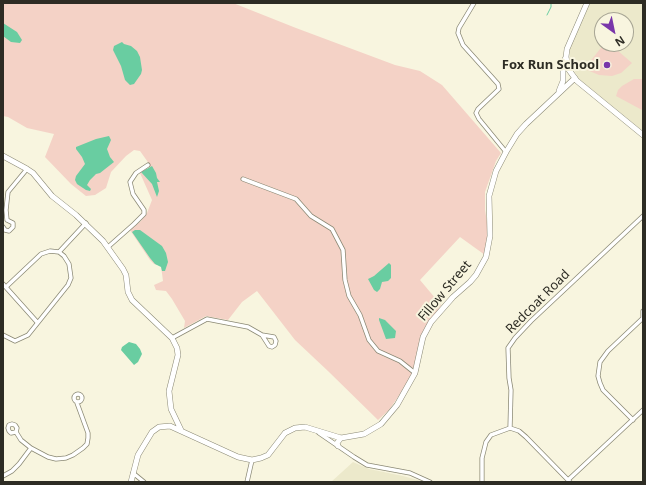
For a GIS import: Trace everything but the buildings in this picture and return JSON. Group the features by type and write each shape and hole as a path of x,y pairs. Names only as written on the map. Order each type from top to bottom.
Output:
{"street":[{"path":"474,3 459,28 458,33 463,45 500,88 478,109 476,113 479,119 506,152"},
{"path":"559,92 563,81 562,63 566,57 570,42 587,3"},
{"path":"566,57 569,70 575,78 643,135"},
{"path":"563,74 569,70"},
{"name":"Fillow Street","path":"252,460 268,455 284,435 291,429 301,427 341,438 364,434 381,424 397,405 415,373 423,337 428,326 453,296 476,275 486,257 490,236 488,196 496,171 506,152 517,134 575,78"},
{"path":"3,156 33,173 56,200 86,223 108,247 125,272 128,292 132,300 172,338 177,348 178,355 169,391 171,409 181,430"},
{"path":"108,247 144,214 144,210 133,194 130,182 136,173 148,165"},
{"path":"7,220 6,210 8,192 27,169"},
{"path":"243,179 296,199 311,216 332,229 343,250 345,280 349,296 360,315 369,340 378,351 400,361 415,373"},
{"name":"Redcoat Road","path":"510,428 511,390 508,348 514,338 643,216"},
{"path":"3,223 7,220"},
{"path":"3,228 9,231 13,227 13,223 7,220"},
{"path":"59,252 86,223"},
{"path":"3,335 15,341 28,335 68,285 71,278 69,264 64,256 59,252 50,251 41,254 5,286 37,322"},
{"path":"632,420 604,390 600,384 598,376 600,362 608,351 643,317 643,311"},
{"path":"172,338 207,319 244,326 262,335"},
{"path":"16,432 21,440 31,448 48,457 56,459 66,458 84,448 87,444 88,433 77,403"},
{"path":"482,482 482,458 486,442 491,435 502,430 510,428 519,431 569,481 643,410"},
{"path":"131,482 138,455 152,432 159,427 170,426 238,457 252,460 247,482"},
{"path":"317,431 367,465 406,472 430,482"},
{"path":"338,446 341,438"},
{"path":"3,476 16,468 31,448"},
{"path":"133,473 144,482"}],"shaded area":[{"path":"3,3 233,3 395,65 420,71 442,85 501,153 496,161 485,192 485,210 488,228 485,255 460,237 420,280 441,305 422,334 415,367 407,384 389,410 378,420 295,340 257,291 242,302 228,320 206,316 184,328 185,321 172,299 166,291 156,290 154,285 163,281 161,266 154,264 150,260 130,230 141,221 147,213 152,200 140,173 149,168 150,165 140,151 134,150 111,172 106,188 95,195 86,196 71,184 45,157 54,134 27,128 8,117 3,116"},
{"name":"Fox Run School","path":"590,3 643,3 643,131 580,80 570,62 570,46"},
{"path":"3,23 17,32 22,40 20,43 11,42 3,36"},
{"path":"122,42 131,46 137,51 140,57 142,70 141,74 134,84 130,85 125,80 121,66 113,50 114,46"},
{"path":"598,52 619,52 632,63 621,73 612,76 599,75 585,68"},
{"path":"634,79 643,79 642,110 616,96 618,90 622,86"},
{"path":"109,136 111,140 107,149 114,162 90,180 87,185 91,189 90,191 86,190 77,184 75,180 76,176 85,164 76,147 96,139"},
{"path":"152,166 160,182 157,182 159,191 157,197 152,184 141,172"},
{"path":"135,230 140,230 162,246 166,253 168,262 165,271 162,271 161,267 155,264 150,258 132,232"},
{"path":"389,263 391,265 391,278 388,281 382,282 380,289 377,292 374,290 368,279 374,276"},
{"path":"379,318 385,320 396,331 395,338 386,339"},
{"path":"129,342 136,344 142,354 138,362 134,365 121,350 122,347"},
{"path":"353,462 369,469 425,482 331,482"}],"waterway":[{"path":"547,15 551,7 551,3"}],"place":[{"name":"Fox Run School","path":"607,65"}]}
